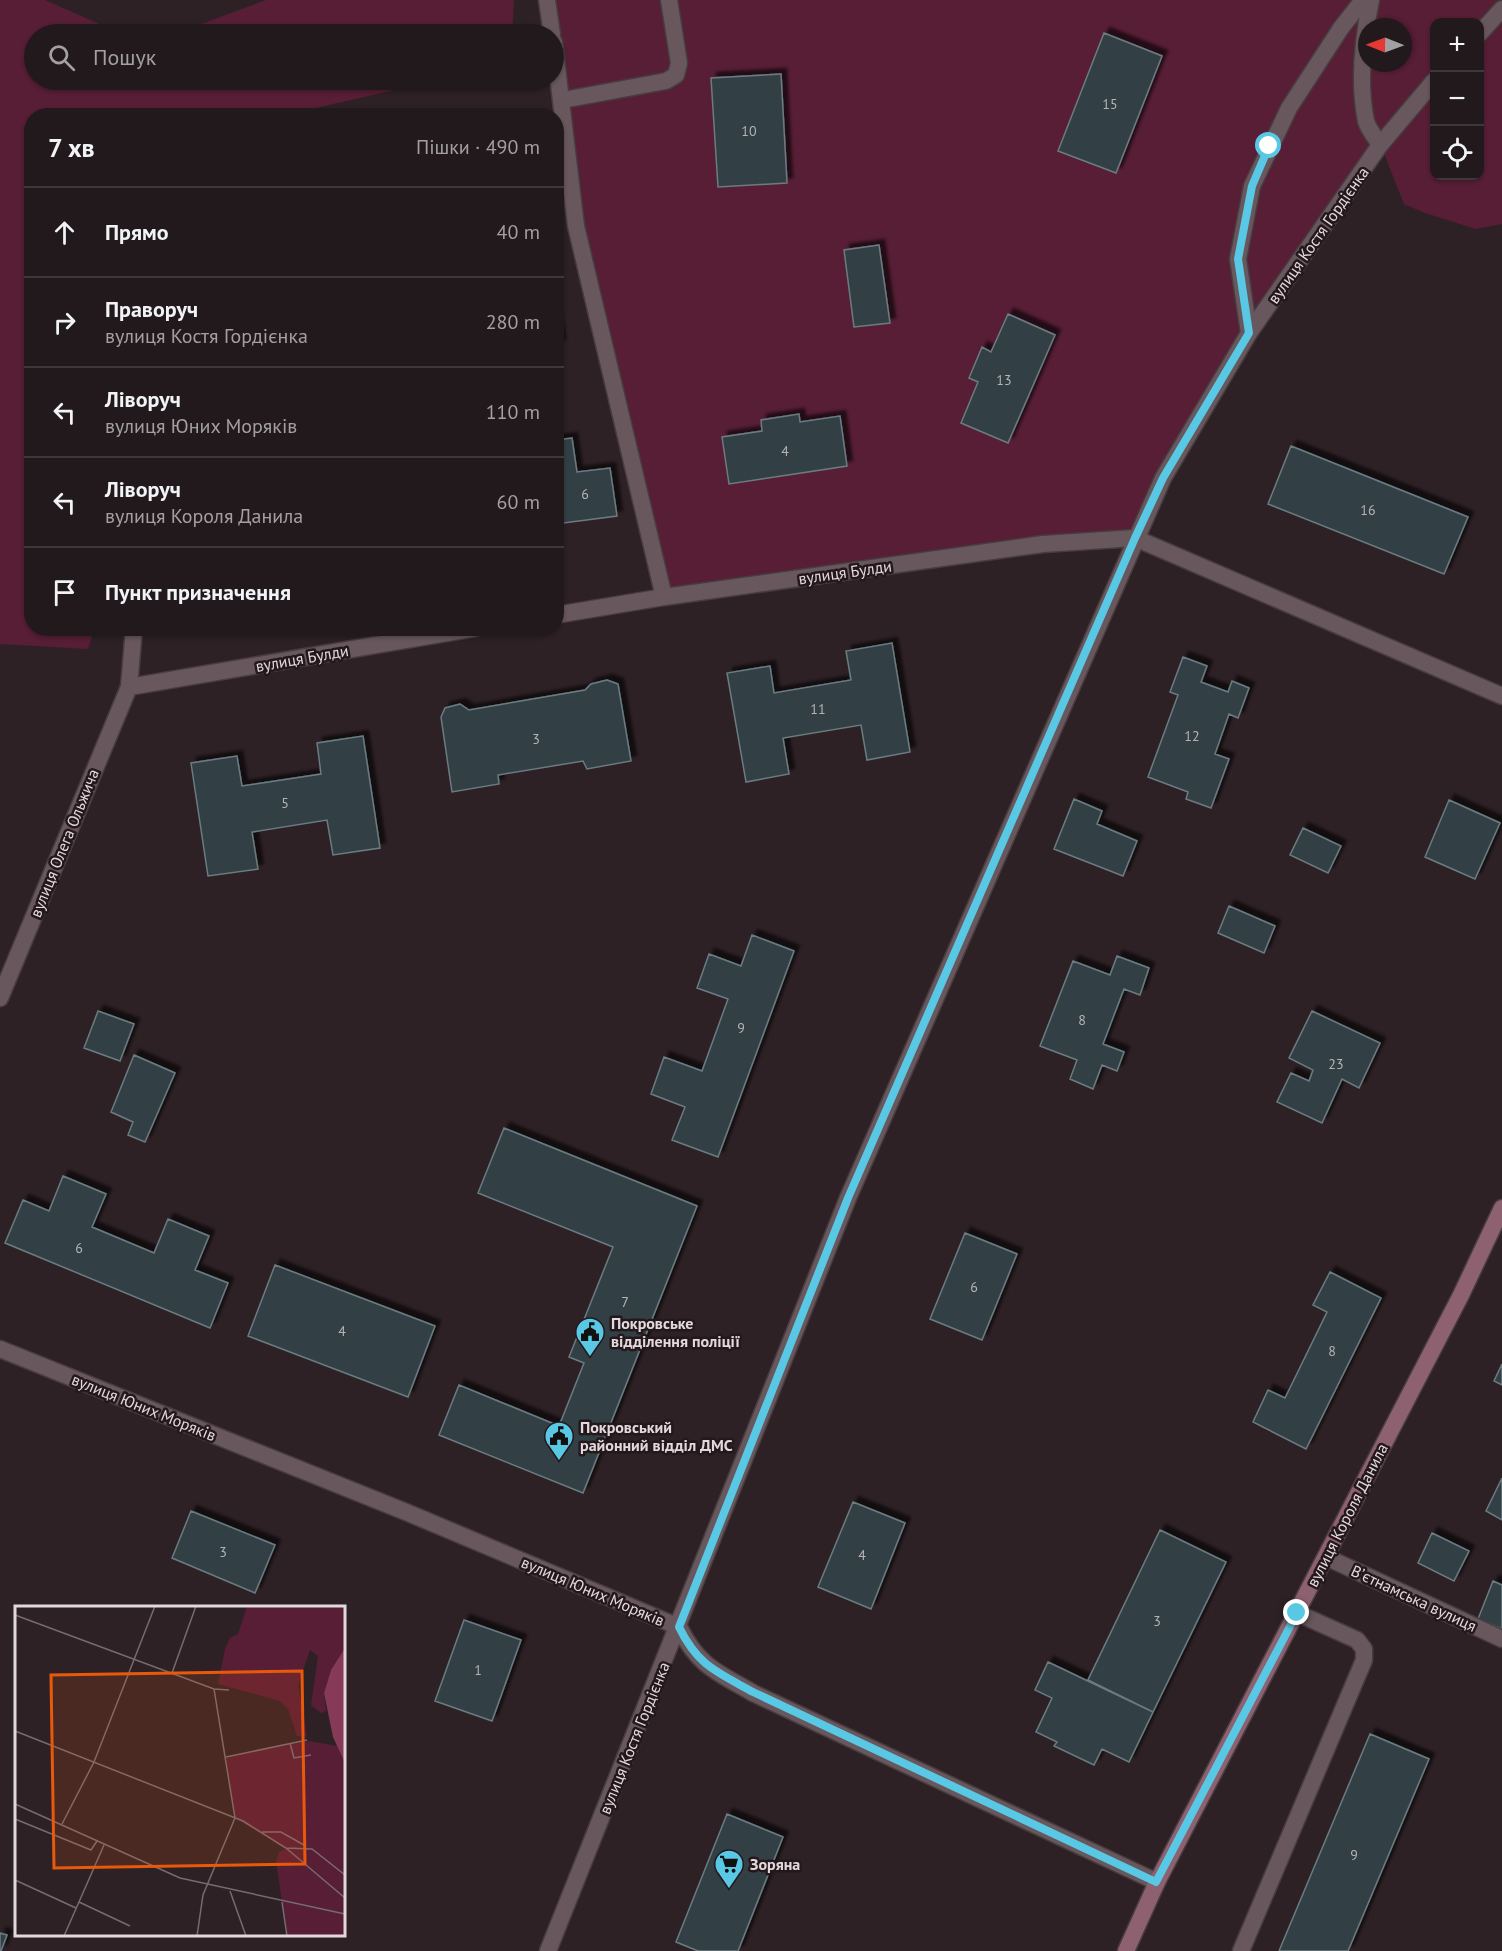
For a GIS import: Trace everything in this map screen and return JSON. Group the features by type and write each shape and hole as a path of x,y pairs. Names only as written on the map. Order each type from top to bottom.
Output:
{"main road":[{"name":"вулиця Короля Данила","path":"1126,1951 1156,1882 1326,1557 1502,1208"}],"street":[{"path":"547,0 551,24"},
{"path":"563,100 666,81 676,75 679,63 669,0"},
{"path":"1249,333 1238,259 1252,186 1288,108 1341,28 1363,0"},
{"path":"1371,0 1364,34 1363,80 1366,123 1380,145"},
{"path":"1484,28 1502,9"},
{"name":"вулиця Костя Гордієнка","path":"548,1951 848,1198 1163,478 1249,333 1380,145 1430,86"},
{"path":"561,90 564,108"},
{"path":"564,110 576,226 664,597"},
{"path":"1135,538 1502,696"},
{"name":"вулиця Булди","path":"564,614 664,597 1043,544 1135,538"},
{"name":"вулиця Олега Ольжича","path":"0,998 129,687 133,636"},
{"name":"вулиця Булди","path":"129,687 429,636"},
{"name":"вулиця Юних Моряків","path":"0,1349 395,1508 679,1627 690,1651 713,1670 753,1692 1156,1882"},
{"name":"Вʼєтнамська вулиця","path":"1326,1557 1502,1639"},
{"path":"1241,1951 1364,1660 1364,1649 1357,1640 1297,1613"}],"shaded area":[{"path":"0,0 45,0 99,24 24,24 24,90 394,90 316,108 24,108 24,636 92,636 88,649 0,644"},
{"path":"266,0 514,0 513,24 202,24"},
{"path":"552,0 1502,0 1502,224 1476,229 1404,204 1381,146 1249,333 1135,538 664,597 576,226 562,90 564,90 564,24 555,24"}],"building":[{"path":"1104,33 1162,56 1116,173 1058,151"},
{"path":"781,74 787,183 718,187 711,78"},
{"path":"879,245 890,323 854,327 844,250"},
{"path":"1008,314 1055,335 1008,443 961,423 978,382 969,378 982,347 991,352"},
{"path":"799,414 800,422 840,416 847,466 729,484 722,437 762,431 761,420"},
{"path":"572,438 577,472 610,468 617,516 564,523 564,439"},
{"path":"1291,446 1468,517 1444,574 1268,504"},
{"path":"892,643 910,752 867,760 861,725 783,738 789,774 746,782 727,673 770,666 774,693 851,680 846,651"},
{"path":"1183,657 1207,666 1201,682 1228,692 1232,681 1249,688 1238,718 1229,714 1215,754 1229,759 1211,808 1186,799 1188,792 1148,777 1178,695 1170,692"},
{"path":"607,680 618,684 631,761 587,769 583,761 498,775 499,784 452,792 441,717 445,708 460,704 469,710 585,690 591,684"},
{"path":"363,736 380,848 333,855 327,820 252,832 258,869 208,876 191,763 237,756 242,786 321,774 317,743"},
{"path":"1074,799 1102,811 1097,824 1137,841 1123,876 1054,849"},
{"path":"1449,800 1500,823 1475,879 1425,857"},
{"path":"1303,828 1341,846 1328,873 1290,855"},
{"path":"1229,906 1275,926 1264,953 1218,933"},
{"path":"752,935 794,951 718,1157 672,1140 685,1107 651,1094 664,1057 702,1071 728,999 697,988 709,954 741,966"},
{"path":"1117,956 1149,968 1140,995 1124,989 1103,1044 1124,1052 1117,1071 1102,1065 1093,1089 1070,1079 1077,1060 1040,1046 1073,961 1110,975"},
{"path":"98,1011 134,1024 120,1061 84,1048"},
{"path":"1312,1011 1380,1043 1359,1088 1342,1079 1322,1123 1277,1102 1291,1073 1309,1081 1313,1070 1289,1058"},
{"path":"134,1055 175,1073 145,1142 128,1135 133,1122 111,1112"},
{"path":"504,1128 697,1206 583,1493 439,1435 459,1385 559,1426 584,1363 569,1357 613,1247 478,1193"},
{"path":"63,1176 106,1194 92,1227 154,1253 168,1219 209,1236 195,1270 228,1283 210,1328 5,1243 23,1200 49,1211"},
{"path":"965,1233 1017,1254 982,1340 930,1319"},
{"path":"275,1265 435,1326 408,1397 248,1336"},
{"path":"1330,1272 1381,1298 1306,1449 1253,1422 1268,1390 1285,1398 1327,1312 1313,1305"},
{"path":"1502,1364 1502,1385 1494,1381"},
{"path":"1502,1478 1502,1520 1486,1511"},
{"path":"853,1502 905,1523 871,1609 818,1587"},
{"path":"191,1511 275,1545 255,1593 172,1558"},
{"path":"1160,1530 1226,1562 1153,1712 1088,1680"},
{"path":"1432,1533 1469,1551 1454,1581 1418,1563"},
{"path":"1493,1581 1502,1585 1502,1629 1478,1619"},
{"path":"464,1620 521,1640 492,1721 435,1701"},
{"path":"1048,1662 1153,1712 1129,1762 1102,1749 1094,1765 1054,1746 1057,1742 1036,1732 1052,1698 1035,1690"},
{"path":"1370,1734 1429,1759 1348,1951 1279,1951"},
{"name":"Зоряна","path":"727,1814 783,1837 738,1951 698,1951 676,1942"},
{"path":"0,1933 7,1935 1,1951 0,1951"}],"place":[{"name":"Покровське відділення поліції","path":"590,1358"},
{"name":"Покровський районний відділ ДМС","path":"559,1462"},
{"name":"Зоряна","path":"729,1890"}],"route":[{"path":"1269,146 1252,186 1238,259 1249,333 1200,411 1163,478 1135,538 848,1198 679,1627 690,1651 713,1670 753,1692 893,1760 1156,1882 1297,1613"}]}
